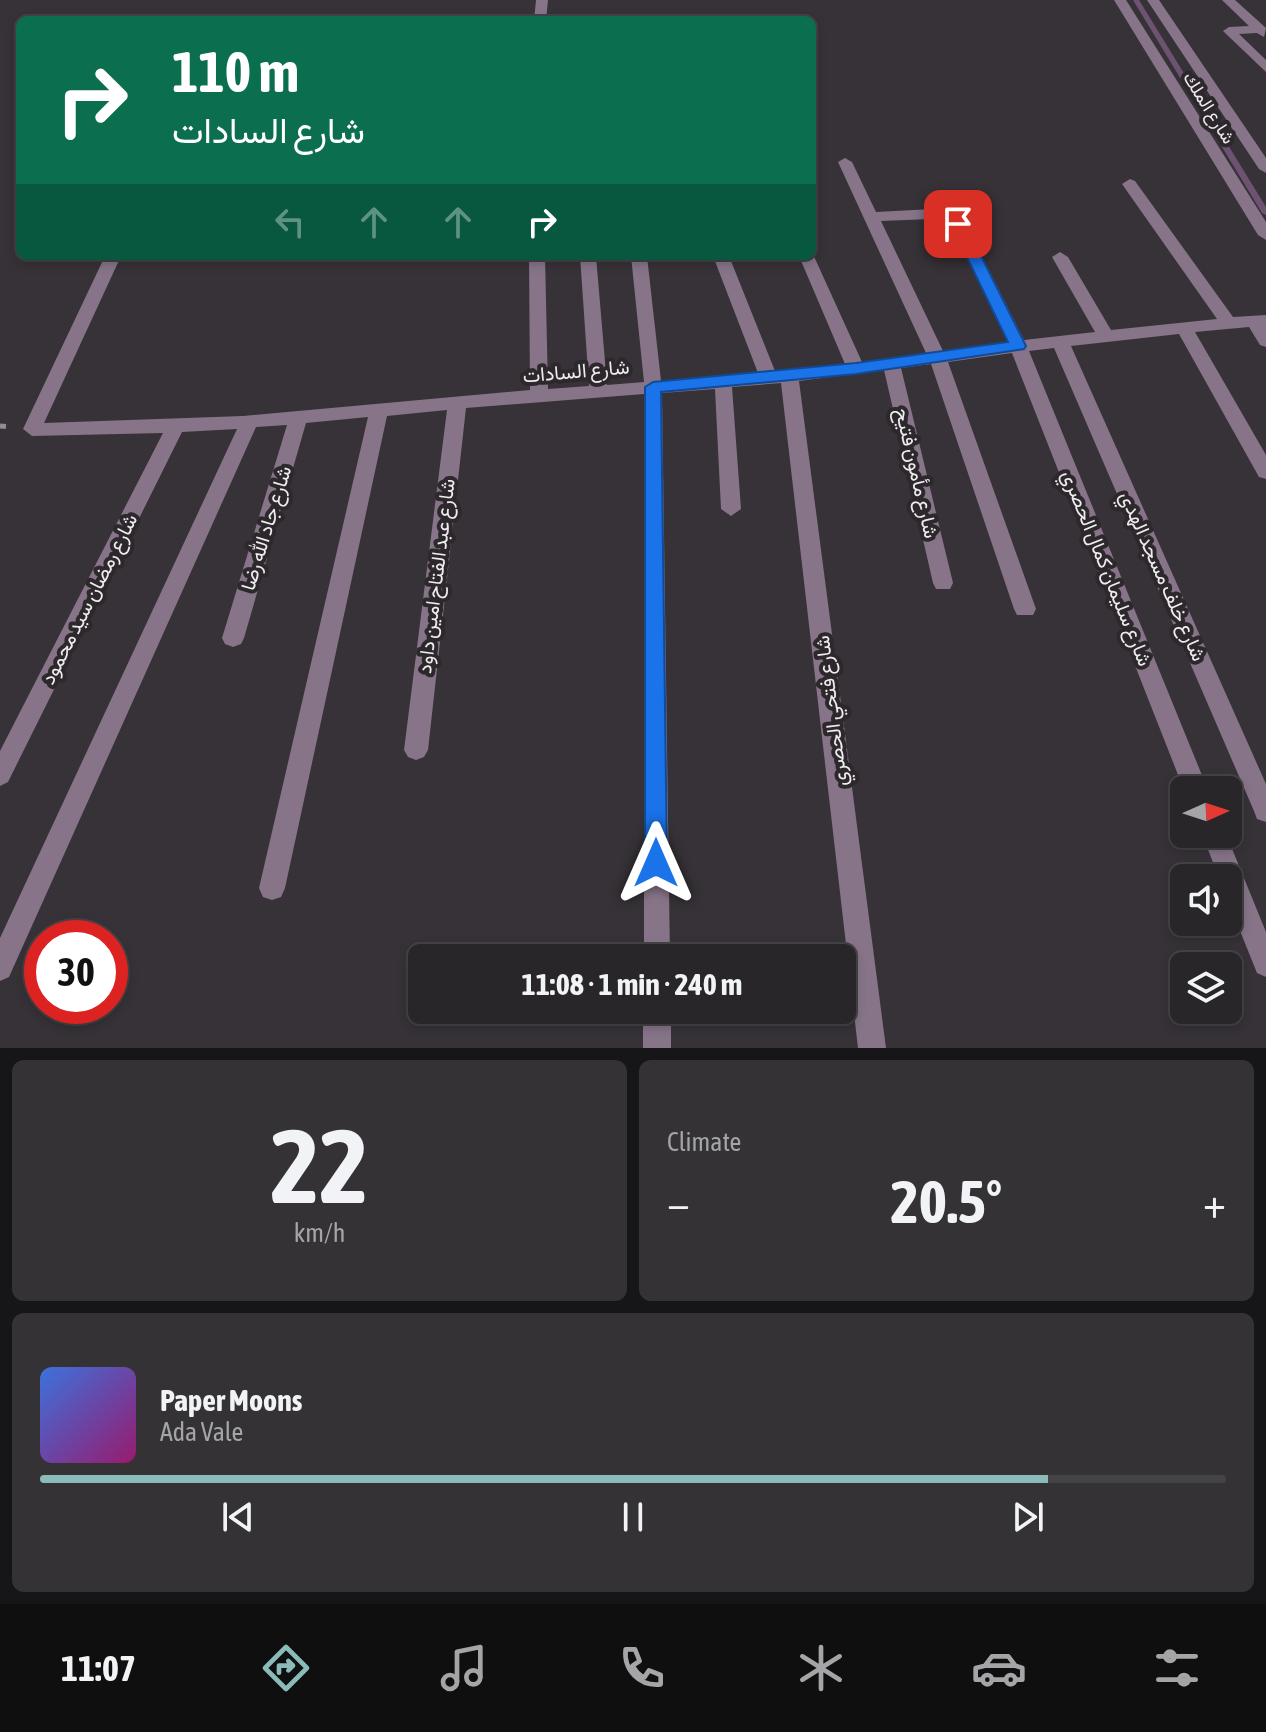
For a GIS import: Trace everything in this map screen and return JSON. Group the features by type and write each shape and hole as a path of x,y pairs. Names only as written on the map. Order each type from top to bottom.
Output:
{"street":[{"name":"شارع الملك","path":"1120,0 1266,235"},
{"path":"1153,0 1266,169"},
{"path":"1228,0 1262,32"},
{"path":"1262,32 1229,31 1266,68"},
{"path":"845,162 937,357 1025,609"},
{"path":"1130,184 1229,324"},
{"name":"شارع سليمان كمال الحصري","path":"871,217 933,214 958,224 1018,346 1190,776"},
{"path":"1060,257 1107,337"},
{"name":"شارع السادات","path":"111,260 32,429 99,430 299,417 653,387 856,368 1060,341 1260,320"},
{"path":"537,260 539,396"},
{"path":"588,260 598,391"},
{"path":"639,260 653,387 657,944"},
{"name":"شارع فتحي الحصري","path":"723,260 779,375 872,1048"},
{"path":"809,260 856,368"},
{"path":"1260,320 1266,341"},
{"path":"1185,329 1266,472"},
{"name":"شارع خلف مسجد الهدي","path":"1060,341 1266,811"},
{"name":"شارع مأمون فتيح","path":"891,363 943,583"},
{"path":"723,380 731,509"},
{"name":"شارع عبد الفتاح امين داود","path":"416,750 457,403"},
{"path":"272,888 379,411"},
{"name":"شارع جاد الله رضا","path":"233,638 299,417"},
{"path":"0,968 250,420"},
{"name":"شارع رمضان سيد محمود","path":"0,775 177,424"},
{"path":"1220,848 1266,964"},
{"path":"657,1024 657,1048"}],"waterway":[{"path":"1136,0 1266,213"}],"route":[{"path":"656,863 653,387 856,368 1018,346 958,224"}]}
